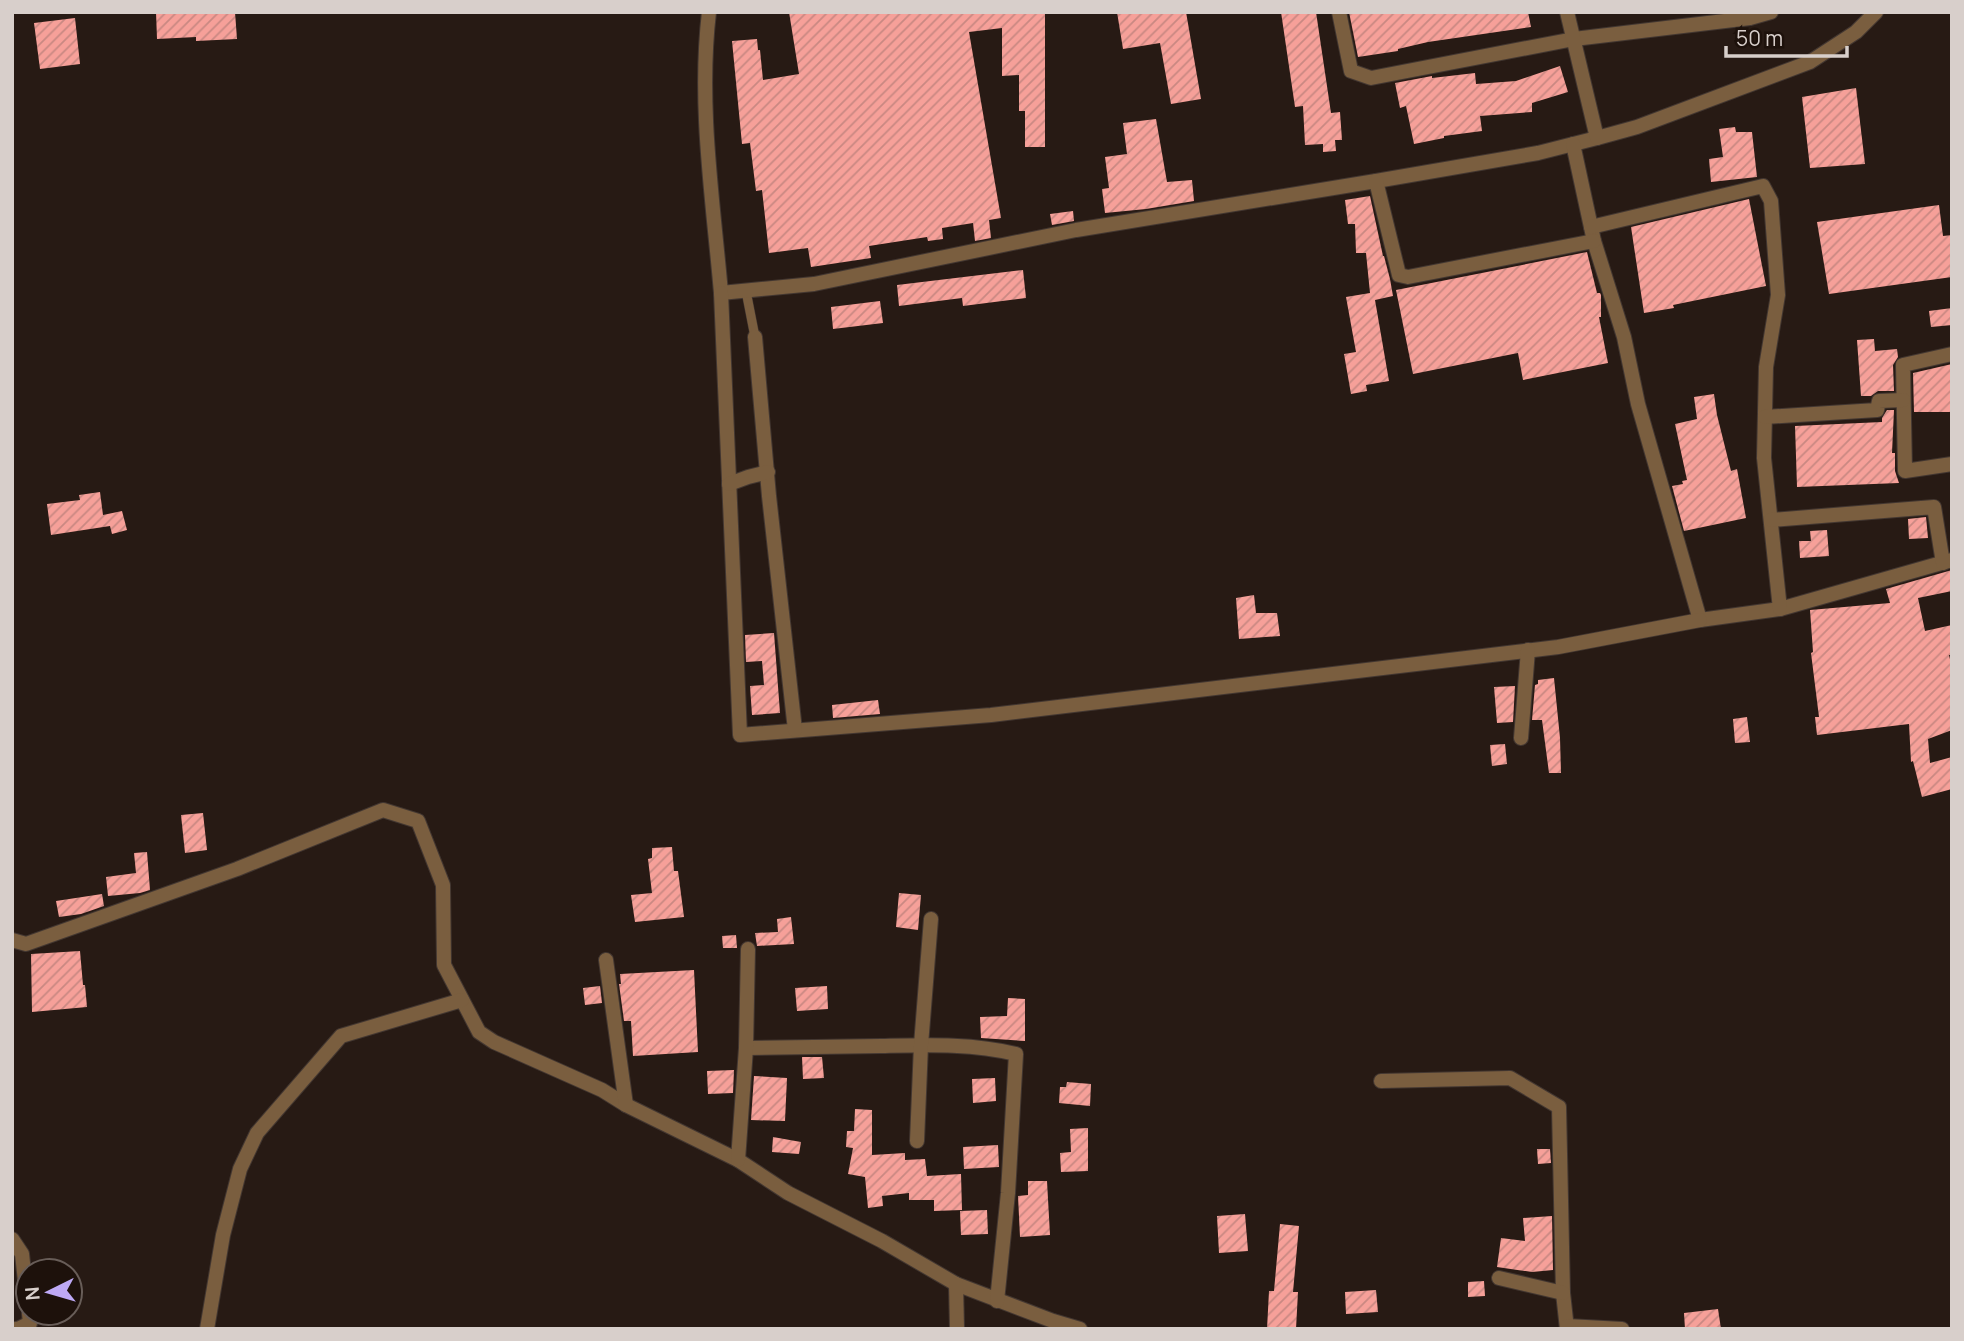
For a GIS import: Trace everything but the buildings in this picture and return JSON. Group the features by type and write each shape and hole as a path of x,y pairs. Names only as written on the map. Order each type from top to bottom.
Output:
{"street":[{"path":"709,12 705,48 707,142 721,293 740,735 991,715 1558,647 1700,620 1780,609 1947,562 1934,507 1771,520"},
{"path":"1339,12 1352,71 1371,78 1574,39 1750,19 1771,12"},
{"path":"1567,12 1597,138"},
{"path":"721,293 814,284 1076,230 1376,181 1573,144 1637,127 1810,62 1856,32 1876,12"},
{"path":"1573,144 1592,234 1624,337 1638,404 1700,620"},
{"path":"1376,181 1399,275 1408,277 1592,234 1763,186 1771,201 1778,295 1766,367 1764,458 1780,609"},
{"path":"755,337 795,730"},
{"path":"1952,354 1903,365 1905,471 1952,464"},
{"path":"1765,417 1877,410 1879,401 1903,400"},
{"path":"729,484 768,472"},
{"path":"1521,738 1528,650"},
{"path":"12,940 26,944 38,940 237,869 383,810 418,821 443,885 444,965 479,1032 494,1042 602,1090 626,1105 738,1160 788,1193 882,1241 956,1284 1054,1325 1080,1329"},
{"path":"917,1141 931,919"},
{"path":"738,1160 746,1048 748,949"},
{"path":"606,960 626,1105"},
{"path":"207,1329 223,1235 240,1169 257,1133 341,1036 462,1000"},
{"path":"746,1048 921,1045 1016,1054 1008,1193 997,1301"},
{"path":"1381,1081 1510,1078 1559,1107 1563,1293 1567,1327 1622,1329"},
{"path":"12,1239 22,1257"},
{"path":"1499,1278 1563,1293"},
{"path":"956,1284 957,1329"}],"lane":[{"path":"746,291 755,337"}]}
